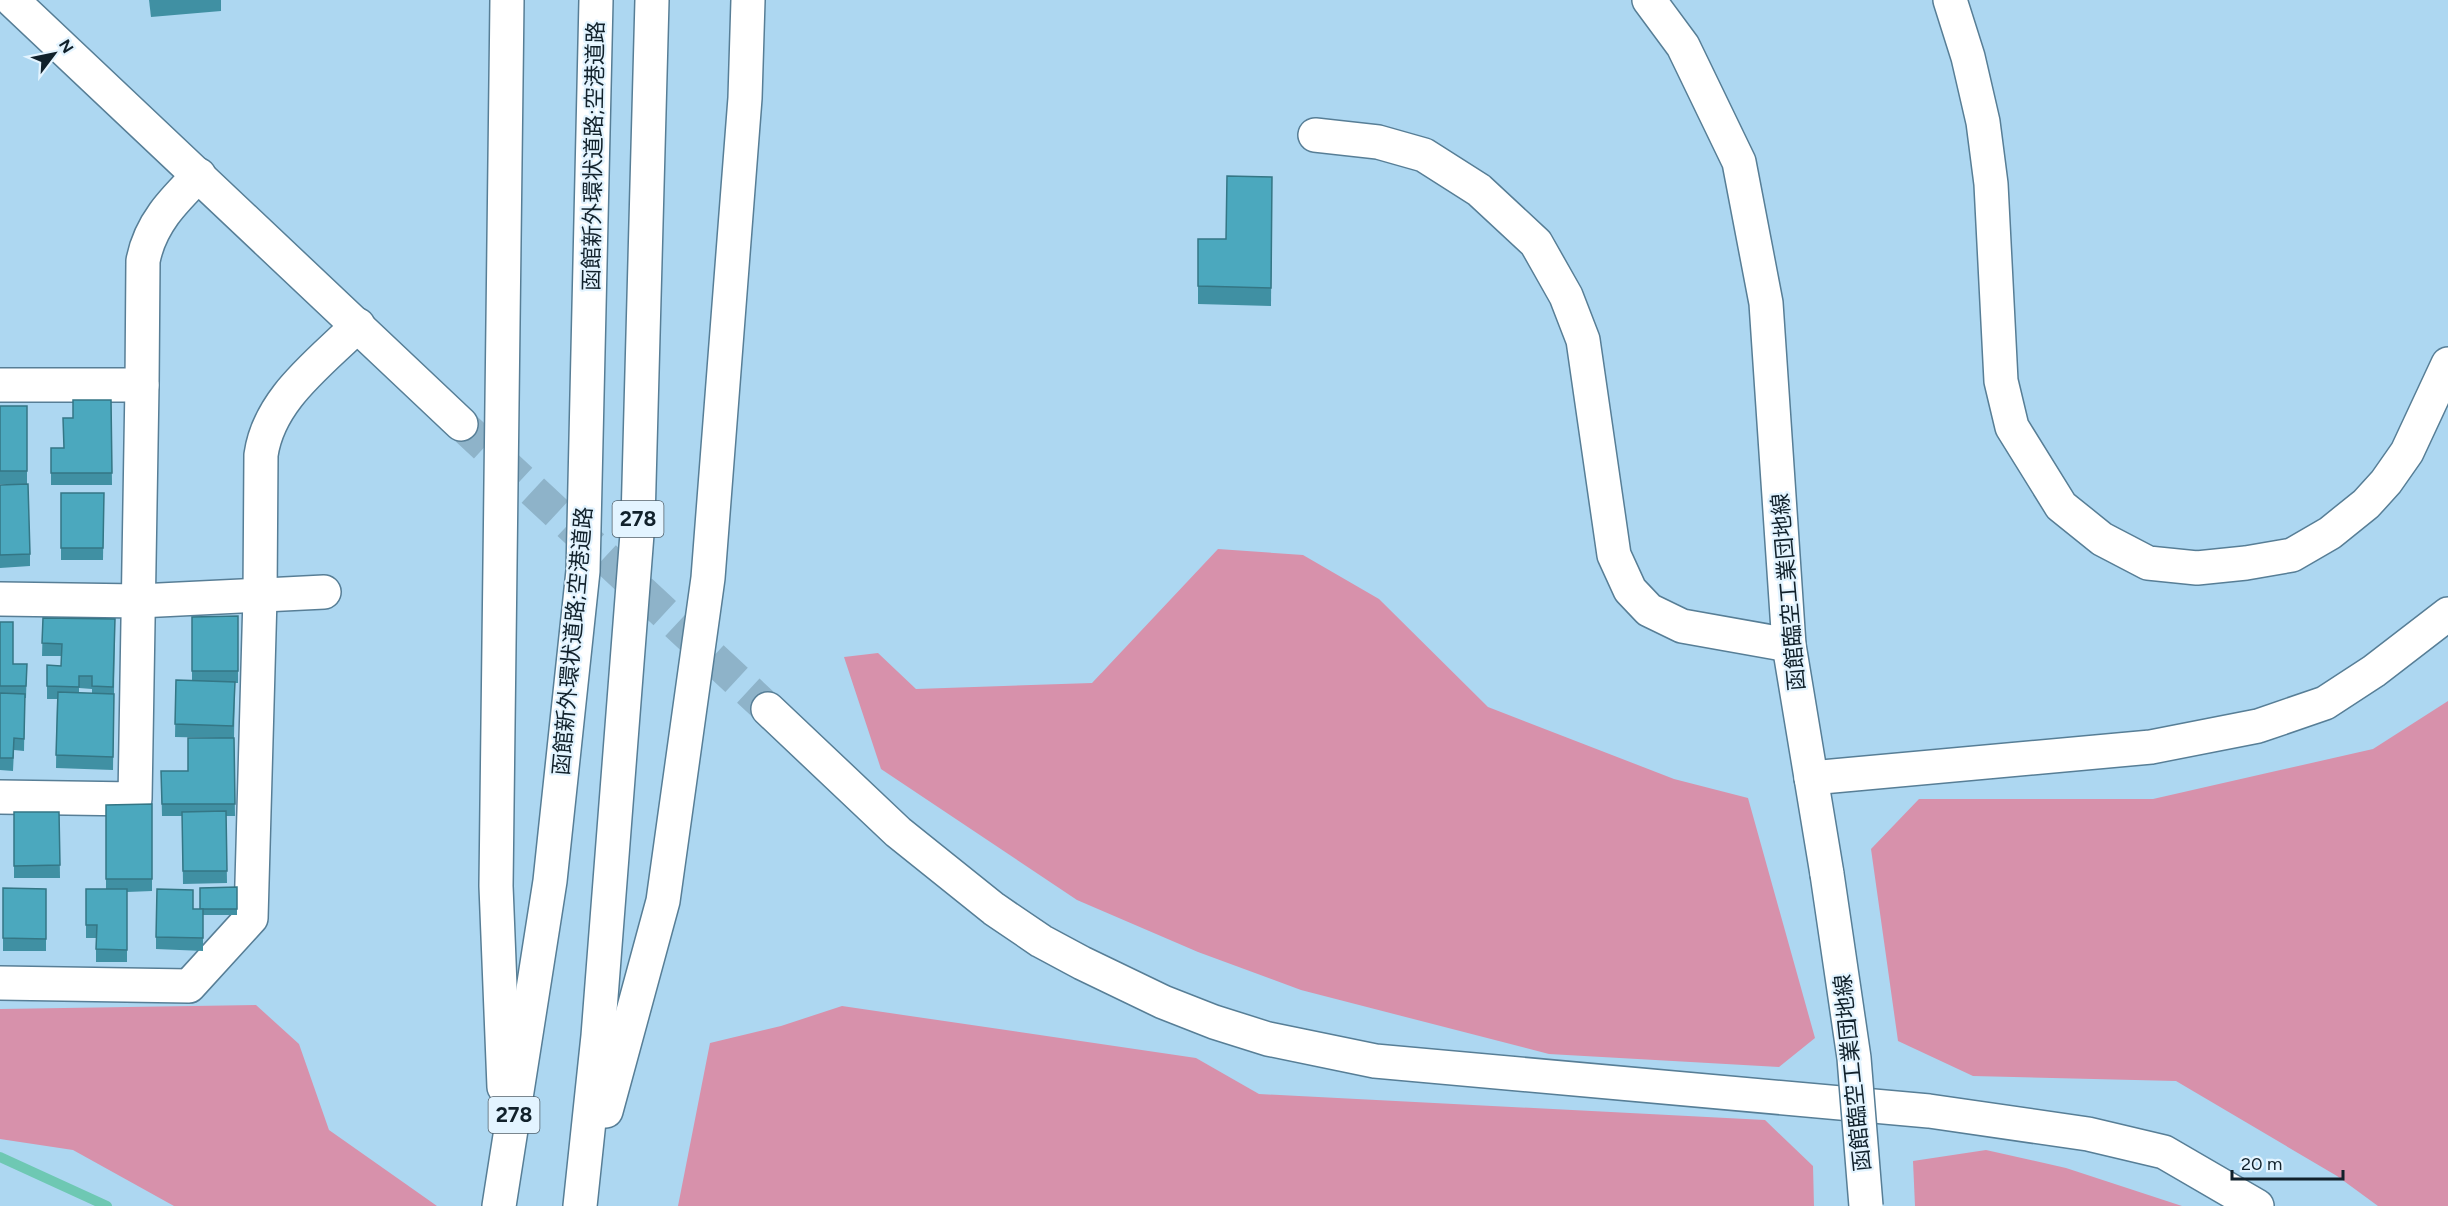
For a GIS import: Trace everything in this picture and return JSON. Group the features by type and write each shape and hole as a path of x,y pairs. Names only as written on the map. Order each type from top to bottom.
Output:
{"main road":[{"path":"12,0 461,424"},
{"path":"507,0 496,886 515,1025"},
{"name":"函館新外環状道路;空港道路","path":"515,1025 550,881 583,571 596,0"},
{"name":"278","path":"611,1041 638,521 652,0"},
{"path":"581,1200 611,1041 663,901 708,578 745,98 748,0"},
{"name":"函館臨空工業団地線","path":"1649,0 1683,46 1739,162 1766,303 1789,645 1827,874 1854,1058 1866,1206"},
{"path":"1950,0 1968,57 1983,122 1991,184 2001,381 2012,427 2061,506 2102,539 2148,563 2197,568 2292,555 2330,533 2366,504 2386,482 2407,452 2448,364"},
{"path":"1315,135 1378,142 1424,155 1479,190 1536,243 1566,296 1583,340 1614,555 1630,590 1648,610 1682,626 1789,645"},
{"path":"0,796 135,799 143,261 147,242 166,208 198,175"},
{"path":"0,983 189,986 251,918 260,597 261,456 264,434 274,413 287,395 358,325"},
{"path":"0,385 142,385"},
{"path":"0,599 139,601 260,597 324,592"},
{"path":"1811,778 2151,747 2258,726 2325,703 2374,671 2448,614"},
{"path":"768,709 898,832 994,909 1041,941 1082,963 1163,1002 1214,1022 1268,1039 1375,1061 1929,1111 2088,1134 2164,1152 2257,1206"},
{"name":"278","path":"500,1206 507,1166 515,1025"}],"shaded area":[{"path":"1218,549 1303,555 1379,599 1488,707 1674,779 1748,798 1815,1038 1779,1067 1549,1054 1301,990 1198,952 1077,900 881,769 844,657 878,653 916,689 1092,683"},
{"path":"2448,701 2448,1206 2378,1206 2337,1176 2176,1081 1973,1076 1898,1041 1871,849 1919,799 2153,799 2373,749"},
{"path":"256,1005 299,1044 329,1130 437,1206 174,1206 73,1150 0,1139 0,1009"},
{"path":"842,1006 1196,1058 1259,1094 1765,1120 1813,1166 1814,1206 678,1206 710,1043 781,1026"},
{"path":"1986,1150 2066,1168 2182,1206 1915,1206 1913,1161"}],"building":[{"path":"1227,176 1272,177 1271,288 1198,286 1198,239 1226,239"},
{"path":"73,400 111,400 112,473 51,473 51,448 64,448 63,418 73,418"},
{"path":"0,406 27,406 27,471 0,471"},
{"path":"28,484 30,554 0,555 0,485"},
{"path":"61,493 104,493 103,548 61,548"},
{"path":"238,616 238,671 192,671 192,617"},
{"path":"43,618 115,619 113,687 92,686 92,676 79,676 79,687 47,686 47,665 61,666 62,644 42,643"},
{"path":"0,622 13,622 13,664 27,664 26,686 0,686"},
{"path":"176,680 235,682 233,726 175,724"},
{"path":"58,692 114,694 113,757 56,755"},
{"path":"0,693 25,694 24,739 14,738 13,758 0,758"},
{"path":"188,738 234,738 235,804 162,804 161,771 188,771"},
{"path":"152,804 152,879 106,879 106,805"},
{"path":"226,811 227,871 183,871 182,812"},
{"path":"14,812 59,812 60,865 14,866"},
{"path":"237,887 237,909 200,909 200,888"},
{"path":"3,888 46,889 46,939 3,938"},
{"path":"86,889 127,889 127,950 96,949 97,925 86,925"},
{"path":"157,889 193,890 193,909 203,909 203,938 156,937"}],"waterway":[{"path":"0,1157 107,1206"}],"tunnel":[{"path":"461,424 768,709"}]}
